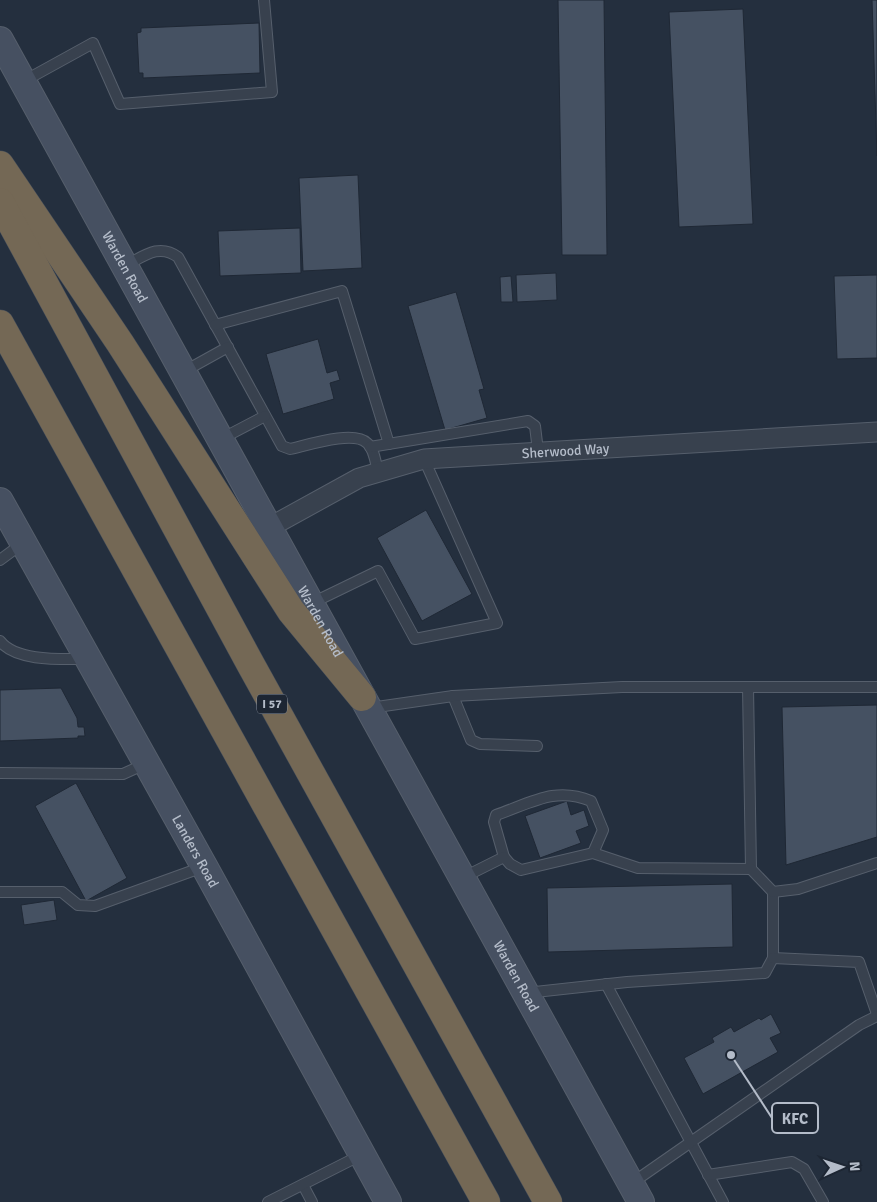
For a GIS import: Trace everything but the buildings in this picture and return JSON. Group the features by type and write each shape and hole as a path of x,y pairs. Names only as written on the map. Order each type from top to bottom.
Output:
{"highway":[{"path":"0,165 120,343 291,611 366,702"},
{"name":"I 57","path":"0,202 269,699 548,1202"},
{"path":"0,324 486,1202"}],"main road":[{"name":"Warden Road","path":"0,40 636,1193"},
{"name":"Landers Road","path":"0,501 204,866 388,1202"}],"street":[{"name":"Sherwood Way","path":"270,527 359,478 424,459 877,432"}],"lane":[{"path":"23,82 93,43 120,104 272,92 264,0"},
{"path":"125,266 157,250 171,252 178,257 282,446 290,449 359,437 370,447 378,472"},
{"path":"215,325 342,291 389,444"},
{"path":"183,372 228,348"},
{"path":"221,440 265,416"},
{"path":"370,447 528,420 535,426 538,451"},
{"path":"311,603 378,572 415,639 496,623 424,459"},
{"path":"0,560 23,543"},
{"path":"0,641 5,647 42,659 87,659"},
{"path":"366,702 622,687 877,687"},
{"path":"525,993 606,984 765,973 772,958 773,892 751,868 748,687"},
{"path":"453,696 471,740 480,744 537,746"},
{"path":"0,773 123,774 146,764"},
{"path":"593,853 603,830 591,801 575,794 557,794 496,815 494,822 504,857 510,864 520,870 593,853 638,868 751,868"},
{"path":"462,878 504,857"},
{"path":"773,892 798,889 877,863"},
{"path":"0,892 62,892 78,905 95,906 204,866"},
{"path":"636,1193 691,1144 859,1025 877,1015 859,962 772,958"},
{"path":"606,984 723,1202"},
{"path":"268,1202 362,1155"},
{"path":"708,1175 792,1162 804,1169 823,1202"},
{"path":"303,1185 312,1202"}],"place":[{"name":"KFC","path":"731,1055"}]}
